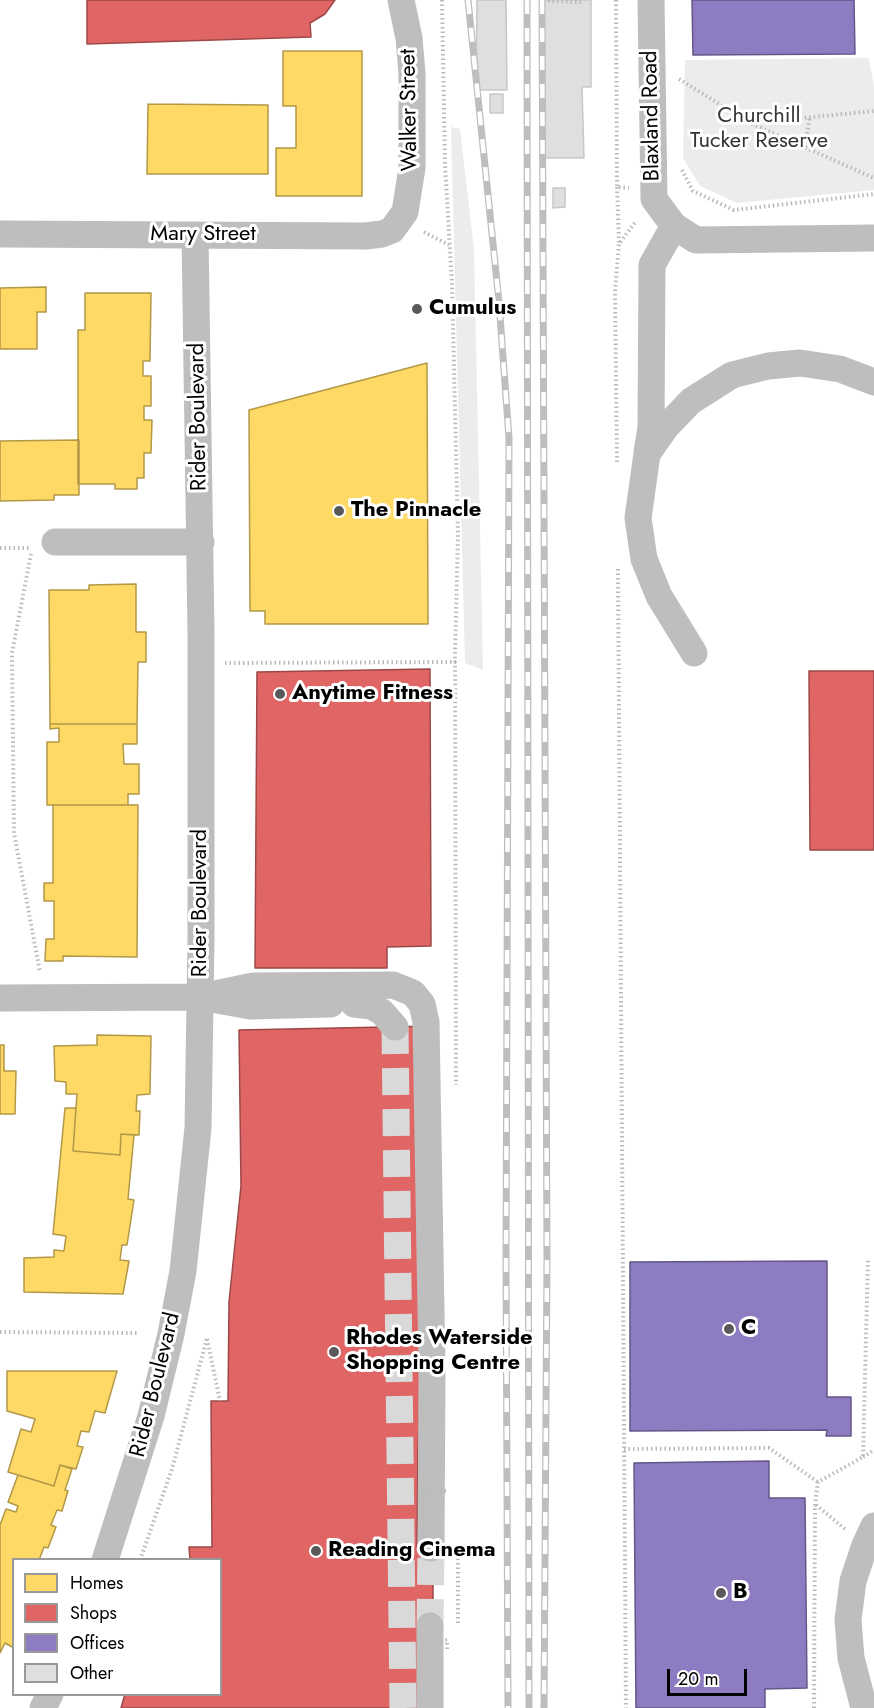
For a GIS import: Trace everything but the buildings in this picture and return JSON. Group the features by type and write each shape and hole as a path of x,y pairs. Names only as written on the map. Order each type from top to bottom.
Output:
{"street":[{"name":"Walker Street","path":"401,0 412,73 412,168 408,202 401,220"},
{"name":"Blaxland Road","path":"651,0 654,199 674,226"},
{"name":"Mary Street","path":"0,234 377,235 392,230 401,220"},
{"path":"694,653 659,596 644,559 638,518 651,428 652,265 674,226 696,240 874,238"},
{"name":"Rider Boulevard","path":"106,1558 151,1416 171,1334 183,1270 198,1128 201,997 201,542 195,234"},
{"path":"647,454 666,427 691,401 732,375 768,366 800,363 840,369 874,382"},
{"path":"44,545 201,542"},
{"path":"201,997 253,986 393,986 403,987 422,1004 425,1021 428,1194 427,1547"},
{"path":"0,998 201,997 250,1006 407,1004 417,1009 425,1021"},
{"path":"354,1004 371,1006 382,1011 395,1027"},
{"path":"864,1708 851,1658 848,1620 853,1581 869,1535"},
{"path":"426,1634 430,1708"}],"path":[{"path":"442,0 445,165 452,283 458,534 456,1095"},
{"path":"616,0 619,243 615,292 617,471"},
{"path":"548,1 581,2"},
{"path":"671,74 750,123 874,178"},
{"path":"750,123 874,111"},
{"path":"805,147 810,116"},
{"path":"680,167 693,191 734,210 874,194"},
{"path":"617,187 638,189 654,199 619,243"},
{"path":"44,545 12,653 14,833 44,998"},
{"path":"618,566 626,1708"},
{"path":"201,663 456,663"},
{"path":"863,1457 868,1258"},
{"path":"0,1332 138,1333"},
{"path":"141,1558 172,1469 207,1338 220,1401"},
{"path":"624,1449 769,1448 818,1482"},
{"path":"818,1482 874,1450"},
{"path":"814,1708 815,1504 818,1482"},
{"path":"427,1547 424,1491 446,1491"},
{"path":"815,1504 869,1535"},
{"path":"458,1545 458,1637"},
{"path":"426,1634 447,1640 447,1650"}],"green space":[{"name":"Churchill Tucker Reserve","path":"869,58 874,87 874,190 737,203 700,186 683,158 685,60"},
{"path":"451,127 460,129 474,249 483,670 465,663"}],"tunnel":[{"path":"395,1027 403,1708"},
{"path":"430,1626 431,1548"}],"railway":[{"path":"468,0 499,302 509,438 506,1260 508,1708"},
{"path":"527,0 529,1708"},
{"path":"542,0 547,1258 544,1708"}],"place":[{"name":"Cumulus","path":"417,309"},
{"name":"The Pinnacle","path":"339,511"},
{"name":"Anytime Fitness","path":"280,694"},
{"name":"C","path":"729,1329"},
{"name":"Rhodes Waterside Shopping Centre","path":"334,1352"},
{"name":"Reading Cinema","path":"316,1551"},
{"name":"B","path":"721,1593"}]}
